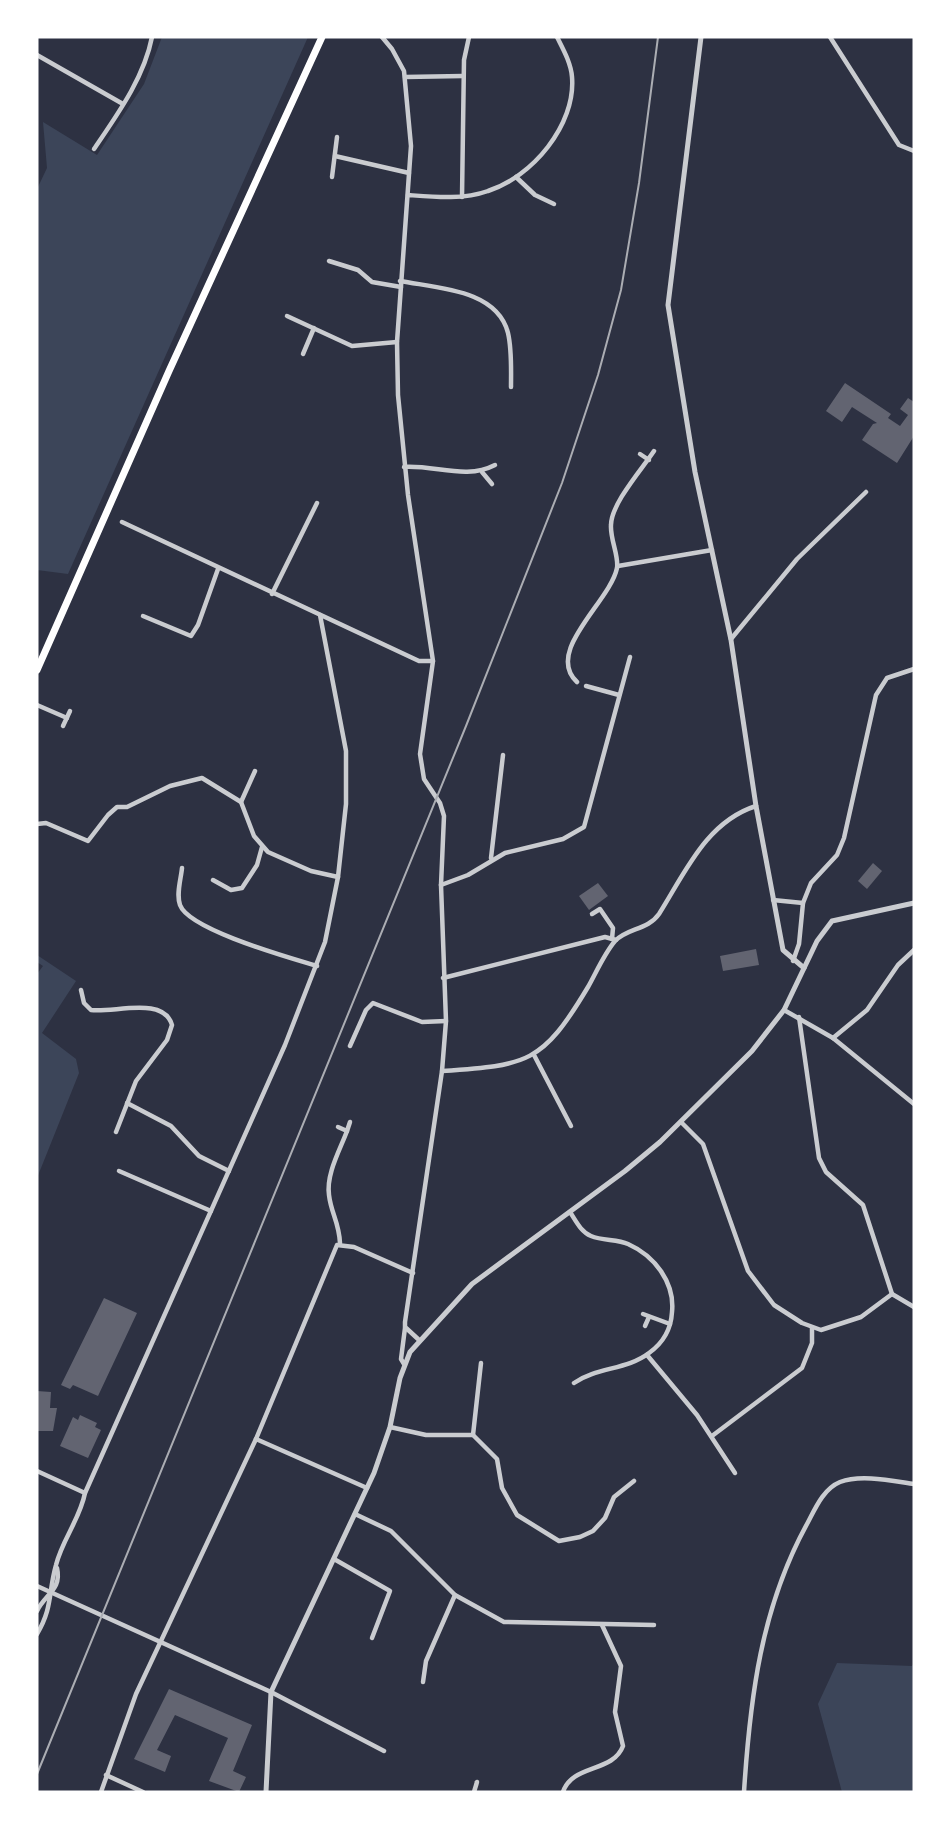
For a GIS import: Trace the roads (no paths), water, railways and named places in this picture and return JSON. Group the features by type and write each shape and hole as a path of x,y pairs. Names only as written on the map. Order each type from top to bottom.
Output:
{"main road":[{"path":"37,667 169,370 323,38"}],"street":[{"path":"94,149 144,66 152,37"},
{"path":"382,37 401,62 411,146 397,342 404,467 433,661 420,754 428,785 440,803 444,829 441,885 446,1021 442,1071 401,1359 404,1364"},
{"path":"462,197 463,76 469,37"},
{"path":"408,195 462,197 491,191 516,177 540,154 568,113 572,76 559,37"},
{"path":"701,37 667,305 695,472 731,640 756,806 783,950 804,968"},
{"path":"830,37 899,145 914,152"},
{"path":"37,55 123,104"},
{"path":"405,78 463,76"},
{"path":"332,177 337,137"},
{"path":"335,156 410,173"},
{"path":"516,177 535,195 554,204"},
{"path":"329,261 358,270 372,282 470,295 492,309 507,329 511,387"},
{"path":"287,316 352,346 397,342"},
{"path":"303,354 313,328"},
{"path":"577,682 567,666 568,653 574,638 600,605 618,566 612,545 611,521 654,451"},
{"path":"640,454 649,460"},
{"path":"404,467 444,468 461,473 482,472 495,465"},
{"path":"482,472 492,484"},
{"path":"731,640 797,559 866,492"},
{"path":"272,594 317,503"},
{"path":"122,522 419,661 433,661"},
{"path":"618,566 712,550"},
{"path":"143,616 191,636 198,625 218,568"},
{"path":"37,1634 47,1617 56,1564 82,1506 85,1493 317,966 338,877 346,804 346,751 320,615"},
{"path":"441,885 468,874 491,859 563,839 584,827 592,806 631,657"},
{"path":"793,961 799,944 803,902 811,883 837,855 844,838 880,686 894,674 914,669"},
{"path":"586,686 619,695"},
{"path":"37,705 67,718"},
{"path":"63,726 70,711"},
{"path":"491,859 503,755"},
{"path":"241,802 255,771"},
{"path":"37,824 46,823 88,841 117,807 127,807 170,786 202,778 241,802 254,836 262,846 280,859 311,872 338,877"},
{"path":"443,978 605,937 614,939 649,925 658,916 683,870 705,843 732,818 756,806"},
{"path":"213,880 231,890 242,888 257,865 262,846"},
{"path":"183,868 180,905 186,914 236,939 317,966"},
{"path":"773,900 803,902"},
{"path":"266,1792 271,1692 368,1488 390,1427 404,1364 418,1339 485,1273 625,1171 681,1122 752,1051 784,1010 804,968 832,921 914,903"},
{"path":"442,1071 520,1063 534,1055 558,1030 614,939 613,928 600,909 592,914"},
{"path":"833,1038 867,1010 898,965 914,950"},
{"path":"81,990 84,1003 92,1010 159,1009 170,1018 172,1025 167,1040 136,1081 116,1132"},
{"path":"351,1046 366,1010 373,1003 422,1022 446,1021"},
{"path":"784,1010 833,1038 914,1104"},
{"path":"799,1017 818,1157 826,1172 863,1205 892,1294 914,1307"},
{"path":"534,1055 571,1126"},
{"path":"127,1103 171,1126 200,1156 229,1171"},
{"path":"101,1792 136,1694 256,1439 334,1250 340,1243 339,1223 328,1192 330,1178 350,1122"},
{"path":"681,1122 703,1144 748,1270 774,1305 812,1328 821,1330 861,1317 892,1294"},
{"path":"338,1127 347,1131"},
{"path":"119,1171 211,1211"},
{"path":"570,1212 590,1235 628,1244 647,1255 664,1273 673,1305 670,1324 663,1341 647,1355 632,1363 593,1373 574,1382"},
{"path":"340,1243 413,1273"},
{"path":"645,1326 646,1316 670,1324"},
{"path":"405,1327 418,1339"},
{"path":"712,1436 802,1368 812,1343 812,1328"},
{"path":"647,1355 678,1389 735,1473"},
{"path":"473,1435 481,1363"},
{"path":"390,1427 426,1435 473,1435 498,1459 502,1488 517,1515 559,1541 580,1538 593,1531 605,1518 614,1497 634,1482"},
{"path":"256,1439 368,1488"},
{"path":"37,1471 85,1493"},
{"path":"744,1792 755,1676 779,1581 795,1546 824,1496 840,1482 862,1480 914,1484"},
{"path":"355,1514 391,1531 455,1595 504,1622 654,1625"},
{"path":"334,1559 390,1591 372,1638"},
{"path":"37,1586 271,1692 384,1751"},
{"path":"37,1611 41,1603 53,1594"},
{"path":"423,1682 426,1661 455,1595"},
{"path":"564,1792 567,1782 616,1757 623,1746 615,1712 621,1666 602,1625"},
{"path":"106,1775 143,1792"},
{"path":"474,1792 477,1782"}],"railway":[{"path":"37,1774 466,726 562,483 598,375 621,290 639,183 658,37"}]}
